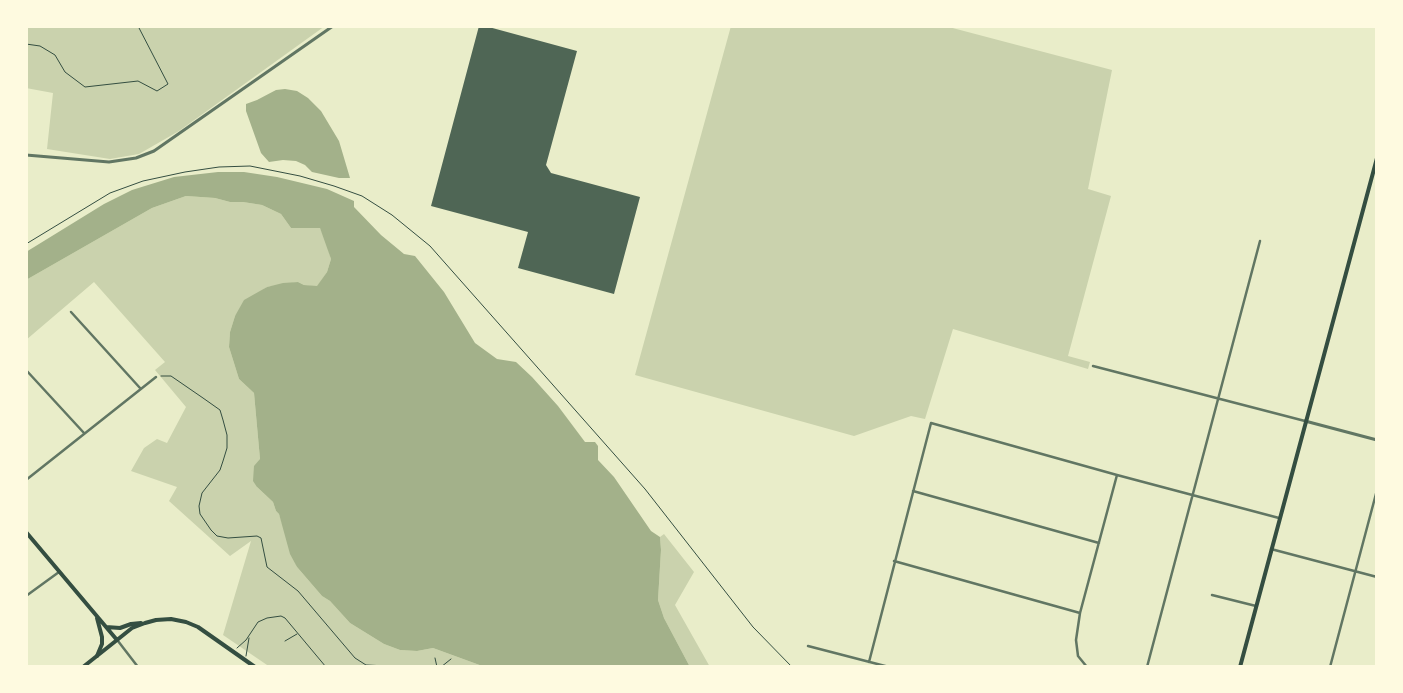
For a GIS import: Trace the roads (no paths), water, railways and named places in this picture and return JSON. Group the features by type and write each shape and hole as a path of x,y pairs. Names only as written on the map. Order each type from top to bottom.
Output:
{"main road":[{"path":"1240,667 1377,158"},
{"path":"26,532 117,640"},
{"path":"96,616 102,637 102,644 97,656"},
{"path":"83,667 132,628 156,620 171,619 198,627 255,667"},
{"path":"106,627 120,628 131,624 145,623"}],"street":[{"path":"26,155 109,162 136,158 154,151 333,26"},
{"path":"1147,667 1260,241"},
{"path":"71,312 140,388"},
{"path":"1094,366 1377,440"},
{"path":"26,370 84,433"},
{"path":"26,480 156,377"},
{"path":"869,662 931,423 1193,496 1280,518"},
{"path":"1087,667 1078,656 1076,640 1080,613 1117,475"},
{"path":"1330,667 1377,490"},
{"path":"913,492 1099,543"},
{"path":"1271,549 1377,577"},
{"path":"894,561 1080,613"},
{"path":"26,596 59,572"},
{"path":"1212,595 1256,606"},
{"path":"117,640 138,667"},
{"path":"808,646 889,667"}]}
